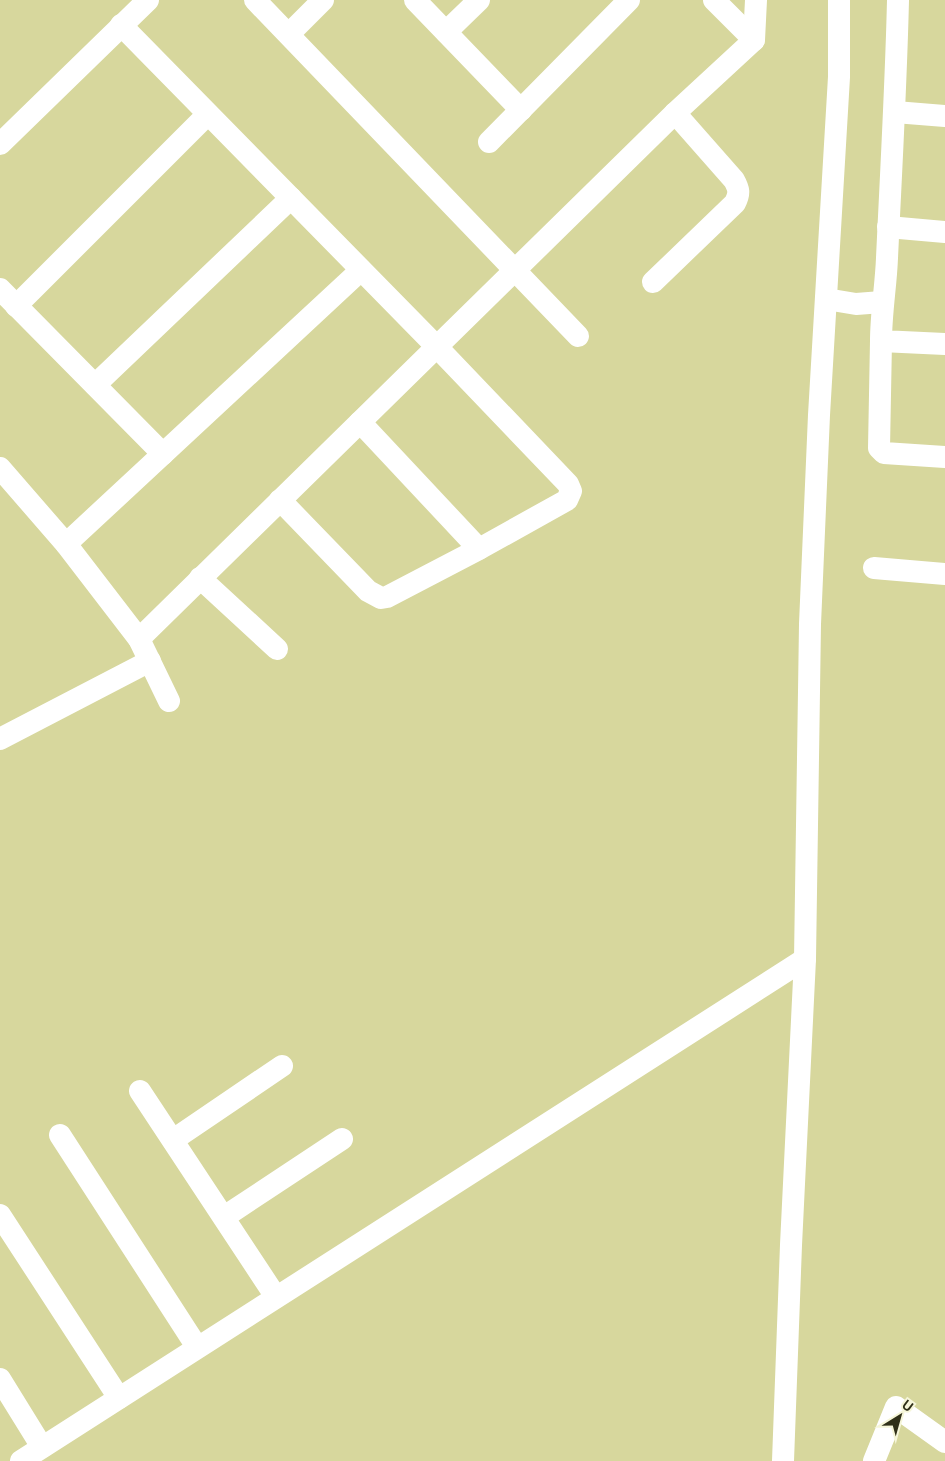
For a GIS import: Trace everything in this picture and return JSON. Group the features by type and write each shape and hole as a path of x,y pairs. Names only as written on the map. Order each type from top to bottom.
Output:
{"street":[{"path":"0,144 148,0"},
{"path":"255,0 578,336"},
{"path":"289,34 324,0"},
{"path":"415,0 521,110"},
{"path":"446,32 479,0"},
{"path":"489,142 629,0"},
{"path":"714,0 754,40"},
{"path":"139,639 675,113 754,40 756,0"},
{"path":"783,1461 791,1236 805,958 810,624 839,302 839,0"},
{"path":"898,0 895,112 887,260 882,302 879,448 884,453 945,457"},
{"path":"121,25 436,346 568,484 571,491 567,500 388,597 381,598 368,591 280,500"},
{"path":"895,112 945,116"},
{"path":"653,282 739,196 739,188 734,180 675,113"},
{"path":"16,306 208,114"},
{"path":"95,386 291,198"},
{"path":"888,227 945,232"},
{"path":"66,544 361,270"},
{"path":"0,289 163,454"},
{"path":"839,302 882,302"},
{"path":"881,341 945,344"},
{"path":"360,422 479,549"},
{"path":"0,468 66,544 139,639 169,701"},
{"path":"874,568 945,574"},
{"path":"200,578 277,649"},
{"path":"0,739 150,661"},
{"path":"21,1461 805,958"},
{"path":"173,1140 282,1066"},
{"path":"140,1091 276,1297"},
{"path":"60,1135 197,1348"},
{"path":"224,1217 342,1139"},
{"path":"0,1215 119,1398"},
{"path":"0,1379 42,1446"},
{"path":"874,1461 896,1407 941,1431"}]}
